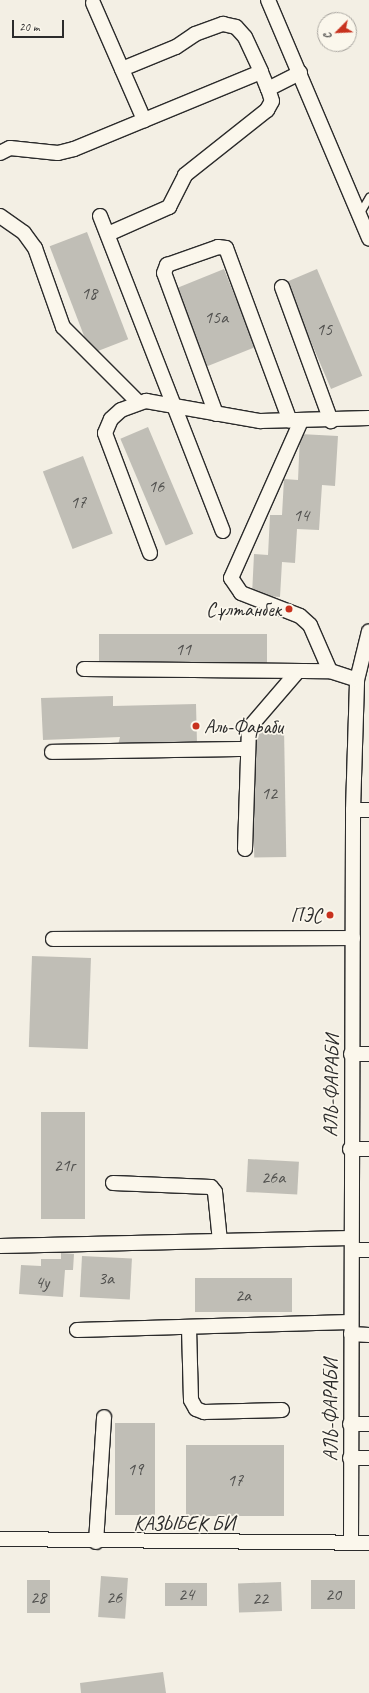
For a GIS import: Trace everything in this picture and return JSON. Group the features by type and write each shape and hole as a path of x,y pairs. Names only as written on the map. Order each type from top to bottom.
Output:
{"street":[{"path":"268,0 369,238"},
{"path":"93,3 144,120"},
{"path":"108,234 169,207 185,175 267,110 272,101 245,37 236,27 223,24 195,34 176,47 122,69"},
{"path":"0,153 10,148 58,153 74,149 261,72"},
{"path":"268,89 300,73"},
{"path":"0,216 24,233 35,248 63,327 138,402"},
{"path":"100,216 223,531"},
{"path":"216,414 164,273 166,265 218,247 226,248 295,421 231,578 241,593 300,616 310,625 330,671"},
{"path":"282,288 331,421"},
{"path":"150,553 105,433 111,419 121,410 138,402 174,406 216,414 295,421 331,421 369,418"},
{"name":"АЛЬ-ФАРАБИ","path":"351,1542 350,1328 352,1244 350,1149 353,810 357,680 365,663 369,632"},
{"path":"84,669 330,671 357,680"},
{"path":"245,849 248,749 253,720 298,671"},
{"path":"52,752 248,749"},
{"path":"353,810 369,810"},
{"path":"53,939 353,938"},
{"path":"351,1054 369,1054"},
{"path":"350,1149 369,1149"},
{"path":"113,1184 211,1187 215,1192 220,1241"},
{"path":"0,1246 220,1241 352,1244 369,1250"},
{"path":"189,1328 191,1400 196,1409 204,1412 282,1410"},
{"path":"78,1330 350,1328 369,1335"},
{"path":"96,1542 104,1417"},
{"path":"350,1424 369,1424"},
{"path":"350,1458 369,1458"},
{"name":"КАЗЫБЕК БИ","path":"0,1539 96,1542 369,1543"}],"lane":[{"path":"359,214 369,197"}],"building":[{"path":"87,232 128,339 91,354 50,246"},
{"path":"224,269 255,347 207,366 176,288"},
{"path":"317,269 362,376 331,389 286,282"},
{"path":"148,427 193,534 166,546 120,439"},
{"path":"300,434 338,436 335,486 322,485 319,530 297,529 295,563 282,562 280,597 252,595 254,554 268,555 270,515 282,515 284,479 298,480"},
{"path":"83,456 113,533 73,549 43,471"},
{"path":"99,634 267,634 267,663 99,663"},
{"path":"113,696 113,706 196,704 197,743 118,745 120,737 43,740 41,698"},
{"path":"284,728 286,857 254,858 252,729"},
{"path":"32,956 91,958 88,1049 29,1047"},
{"path":"41,1112 85,1112 85,1219 41,1219"},
{"path":"248,1159 299,1162 297,1195 246,1192"},
{"path":"61,1253 74,1254 73,1270 65,1270 63,1297 19,1294 21,1265 41,1266 41,1259 61,1259"},
{"path":"82,1256 132,1259 130,1300 80,1297"},
{"path":"195,1278 292,1278 292,1312 195,1312"},
{"path":"115,1423 155,1423 155,1515 115,1515"},
{"path":"186,1445 284,1445 284,1516 186,1516"},
{"path":"101,1576 128,1578 125,1619 98,1617"},
{"path":"27,1580 50,1580 50,1613 27,1613"},
{"path":"311,1580 355,1580 355,1609 311,1609"},
{"path":"281,1582 282,1611 239,1612 238,1584"},
{"path":"165,1583 207,1583 207,1606 165,1606"},
{"path":"163,1672 166,1693 81,1693 80,1683"}],"place":[{"name":"Сұлтанбек","path":"289,609"},
{"name":"Аль-Фараби","path":"196,726"},
{"name":"ПЭС","path":"330,915"}]}
